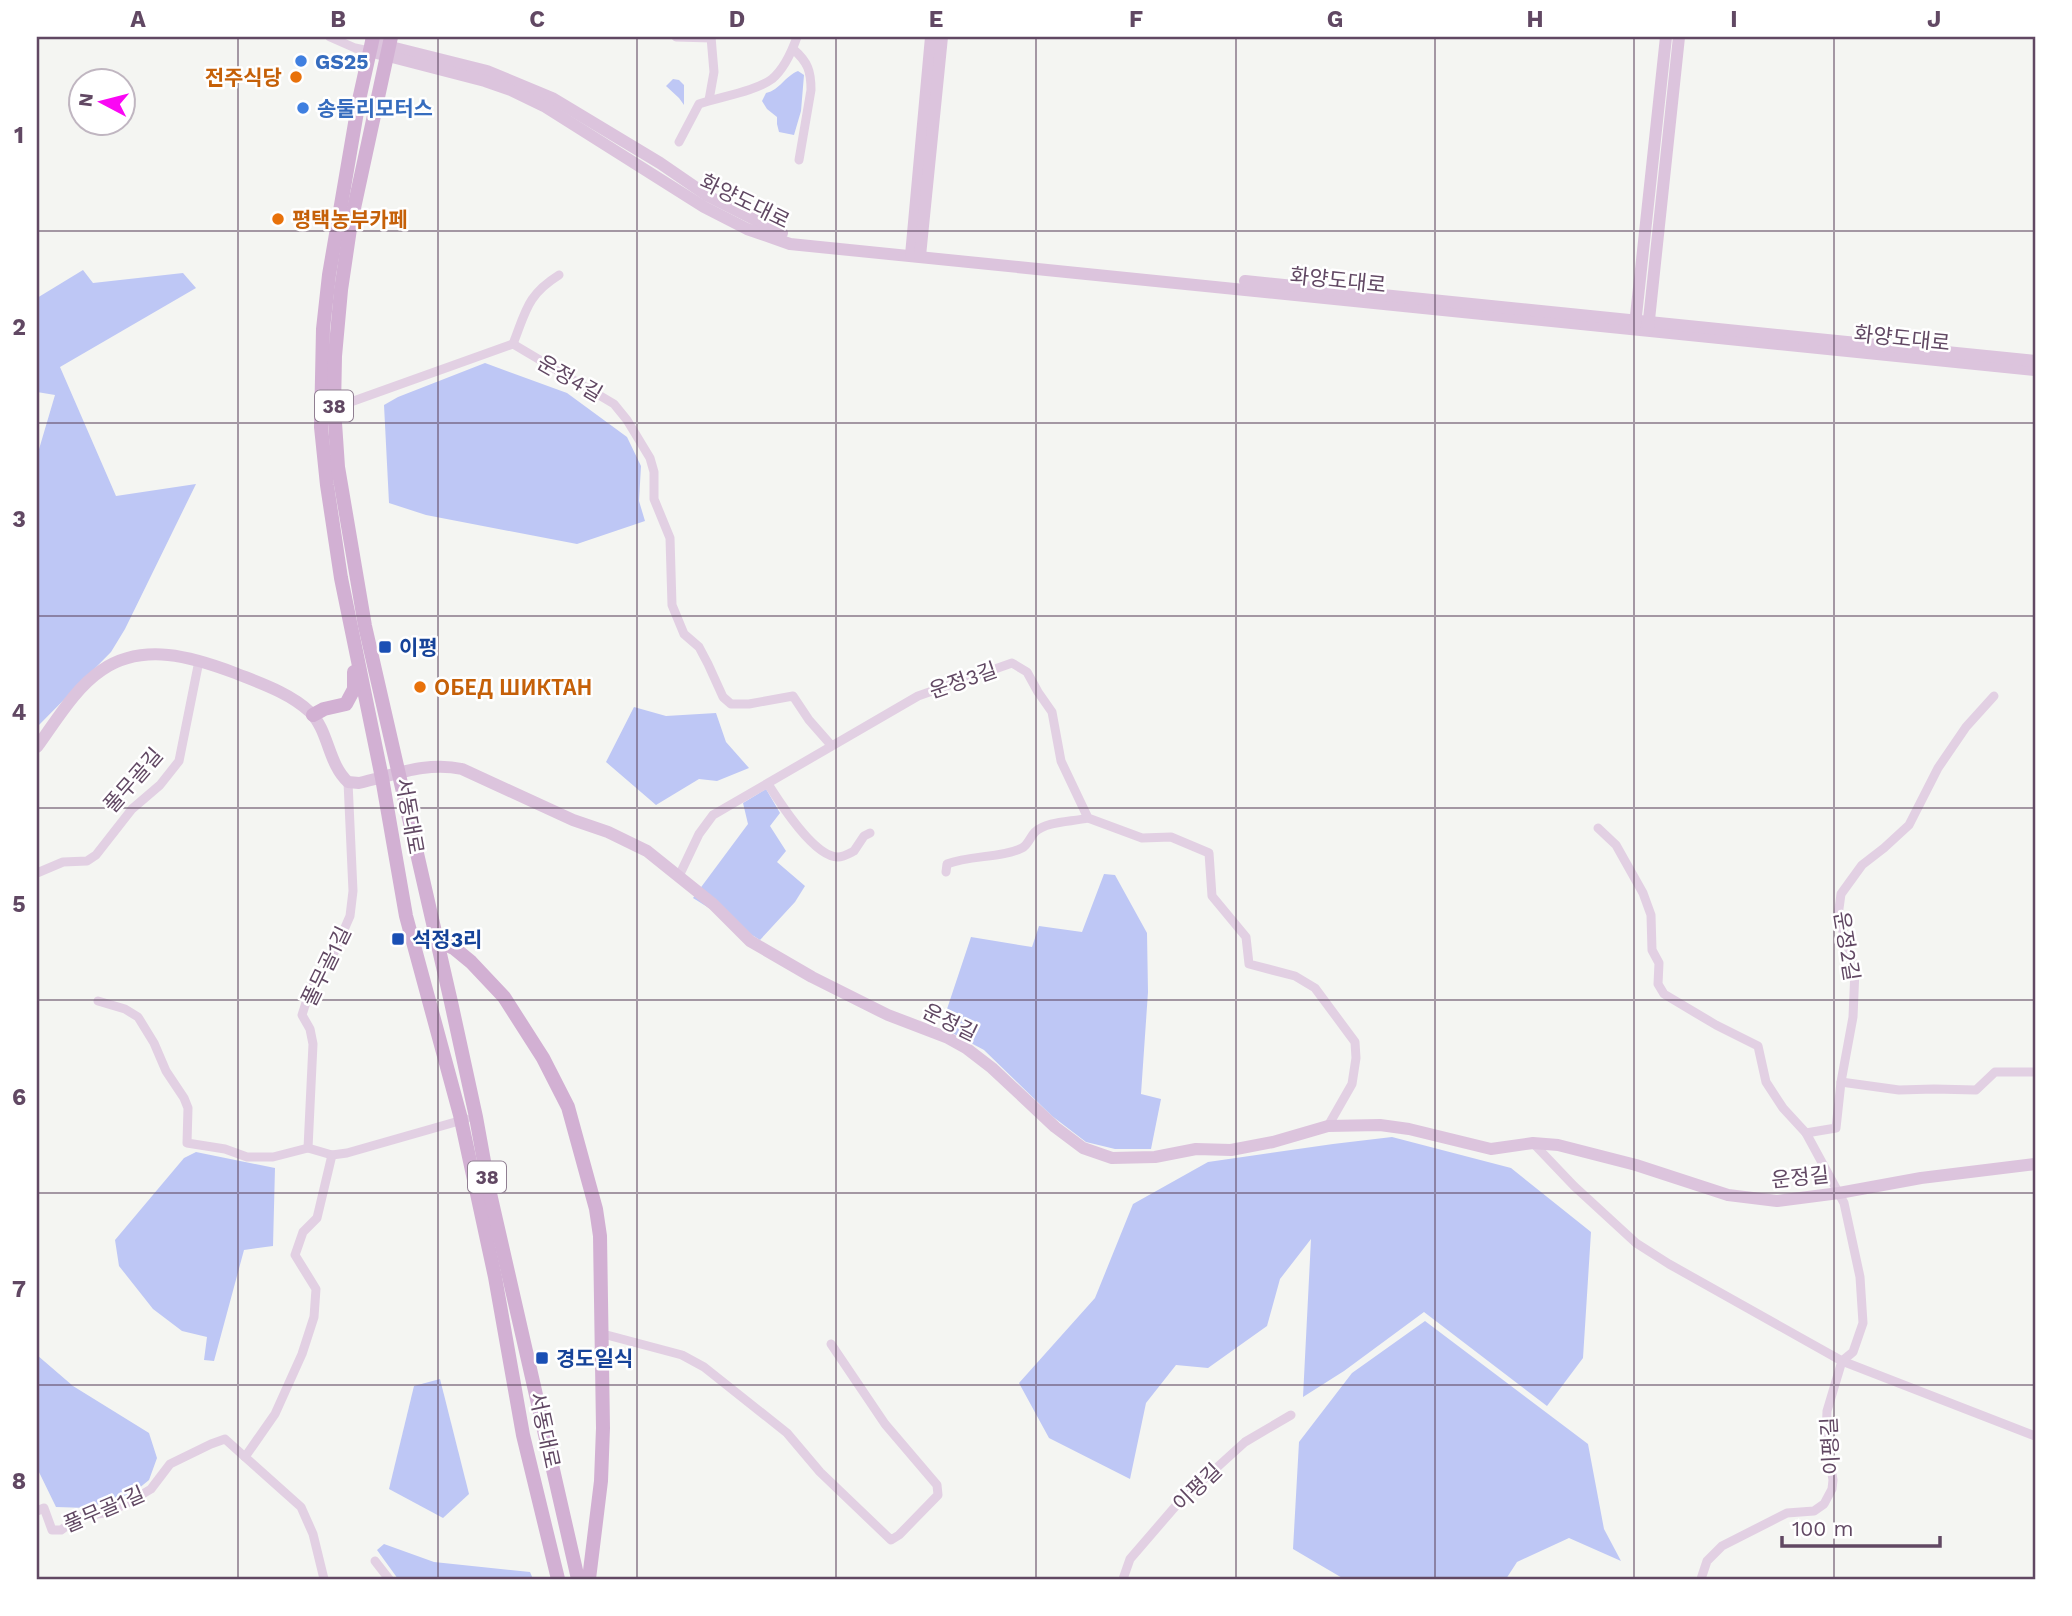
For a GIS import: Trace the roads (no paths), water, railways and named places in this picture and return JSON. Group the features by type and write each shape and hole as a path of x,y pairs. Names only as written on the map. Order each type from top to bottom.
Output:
{"main road":[{"name":"서동대로","path":"371,43 359,100 323,329 321,427 327,485 341,578 382,778 406,916 461,1121 495,1277 523,1435 558,1579"},
{"name":"서동대로","path":"389,46 351,222 341,290 334,408 338,467 365,626 578,1579"},
{"path":"313,715 324,709 346,704 354,690 357,660"},
{"path":"436,940 454,948 471,962 504,997 543,1058 568,1107 596,1209 600,1236 603,1335 601,1481 589,1579"}],"street":[{"path":"330,37 355,48 371,43"},
{"path":"676,37 711,37 714,72 709,100"},
{"path":"680,142 699,104 772,79 780,71 797,37"},
{"path":"916,252 931,37"},
{"path":"916,252 942,37"},
{"path":"1642,326 1666,37"},
{"path":"1642,326 1679,37"},
{"name":"화양도대로","path":"371,43 389,46 511,90 769,228 792,236 916,252 1642,326 2035,370"},
{"path":"793,49 807,63 811,79 799,160"},
{"path":"513,344 530,299 559,275"},
{"name":"화양도대로","path":"1642,326 2035,361"},
{"name":"운정4길","path":"334,408 513,344 614,404 650,458 654,472 654,499 670,538 673,605 684,634 699,648 723,697 731,704 749,704 793,696 831,745"},
{"path":"37,747 79,692 101,670 136,656 160,653 216,666 293,700 313,715 337,768 348,782 359,783 382,778"},
{"name":"풀무골길","path":"37,873 63,862 87,861 96,856 132,809 160,785 173,769 179,761 198,661"},
{"name":"운정3길","path":"679,876 699,834 713,815 918,696 1012,663 1027,672 1052,712 1060,761 1088,818"},
{"name":"운정2길","path":"1806,1133 1836,1128 1853,1017 1855,968 1838,915 1841,894 1862,865 1909,825 1938,768 1966,727 1994,696"},
{"name":"운정길","path":"382,778 429,766 445,765 462,769 647,851 713,904 750,941 855,999 966,1048 992,1068 1055,1127 1083,1147 1112,1158 1156,1157 1196,1149 1231,1150 1273,1142 1328,1126 1380,1125 1409,1129 1491,1149 1532,1143 1558,1145 1636,1165 1728,1195 1777,1201 1921,1178 2035,1164"},
{"name":"풀무골1길","path":"308,1148 313,1044 310,1029 302,1015 310,990 333,954 350,916 353,891 348,782"},
{"path":"768,784 798,828 824,852 838,857 854,851 864,836 870,834"},
{"path":"946,872 947,864 957,860 1025,848 1034,833 1044,827 1088,818 1142,838 1171,837 1209,853 1212,896 1246,937 1249,964 1295,976 1315,988 1355,1042 1356,1058 1352,1084 1328,1126"},
{"path":"1598,828 1616,845 1643,893 1651,915 1652,950 1659,963 1658,984 1664,994 1758,1046 1766,1082 1783,1108 1806,1133 1839,1193"},
{"path":"98,1001 125,1009 138,1017 188,1108 187,1143 225,1149 247,1157 273,1157 308,1148 332,1155 476,1117"},
{"path":"1841,1082 1899,1090 1976,1090 1995,1073 2035,1072"},
{"path":"1532,1143 1636,1243 1842,1361 2035,1436"},
{"path":"245,1457 275,1414 302,1354 314,1317 316,1289 295,1255 303,1232 317,1218 332,1155"},
{"name":"이평길","path":"1701,1579 1707,1561 1722,1546 1787,1513 1814,1511 1824,1504 1832,1489 1826,1437 1827,1411 1842,1361 1853,1352 1863,1323 1860,1277 1844,1203 1839,1193"},
{"path":"603,1335 682,1355 704,1367 787,1433 820,1472 891,1540 938,1495 937,1485 885,1424 831,1344"},
{"name":"이평길","path":"1123,1579 1130,1559 1180,1502 1245,1442 1291,1415"},
{"name":"풀무골1길","path":"37,1511 44,1508 52,1530 61,1530 79,1517 104,1513 134,1499 151,1489 170,1464 225,1439 301,1507 313,1534 324,1579"},
{"path":"375,1560 389,1579"}],"place":[{"name":"GS25","path":"301,61"},
{"name":"전주식당","path":"296,77"},
{"name":"송둘리모터스","path":"303,108"},
{"name":"평택농부카페","path":"278,219"},
{"name":"이평","path":"385,647"},
{"name":"ОБЕД ШИКТАН","path":"420,687"},
{"name":"석정3리","path":"398,939"},
{"name":"경도일식","path":"542,1358"}]}
